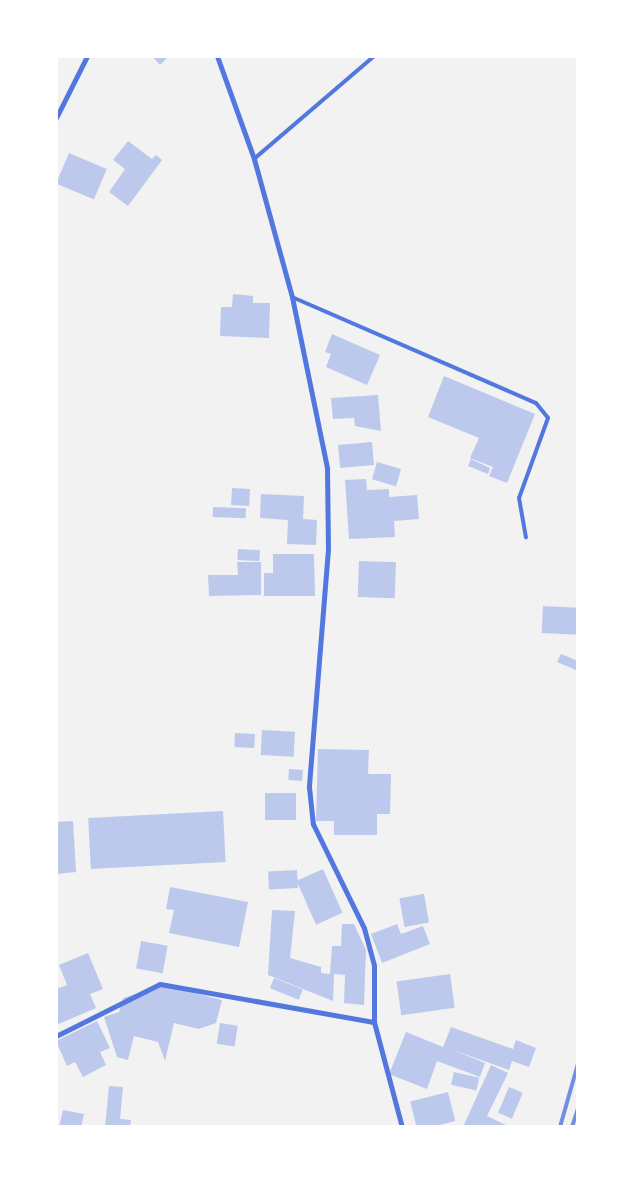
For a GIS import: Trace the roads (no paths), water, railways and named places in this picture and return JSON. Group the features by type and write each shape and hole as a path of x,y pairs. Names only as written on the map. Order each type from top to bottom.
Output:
{"street":[{"path":"56,118 87,56"},
{"path":"217,56 254,159 292,296 327,468 328,549 309,787 313,824 364,928 374,966 374,1022 402,1127"},
{"path":"56,1036 160,984 374,1022"}],"lane":[{"path":"254,159 374,56"},
{"path":"292,296 536,403 548,418 519,498 526,537"}],"railway":[{"path":"560,1127 578,1064"},
{"path":"572,1127 578,1108"}]}
